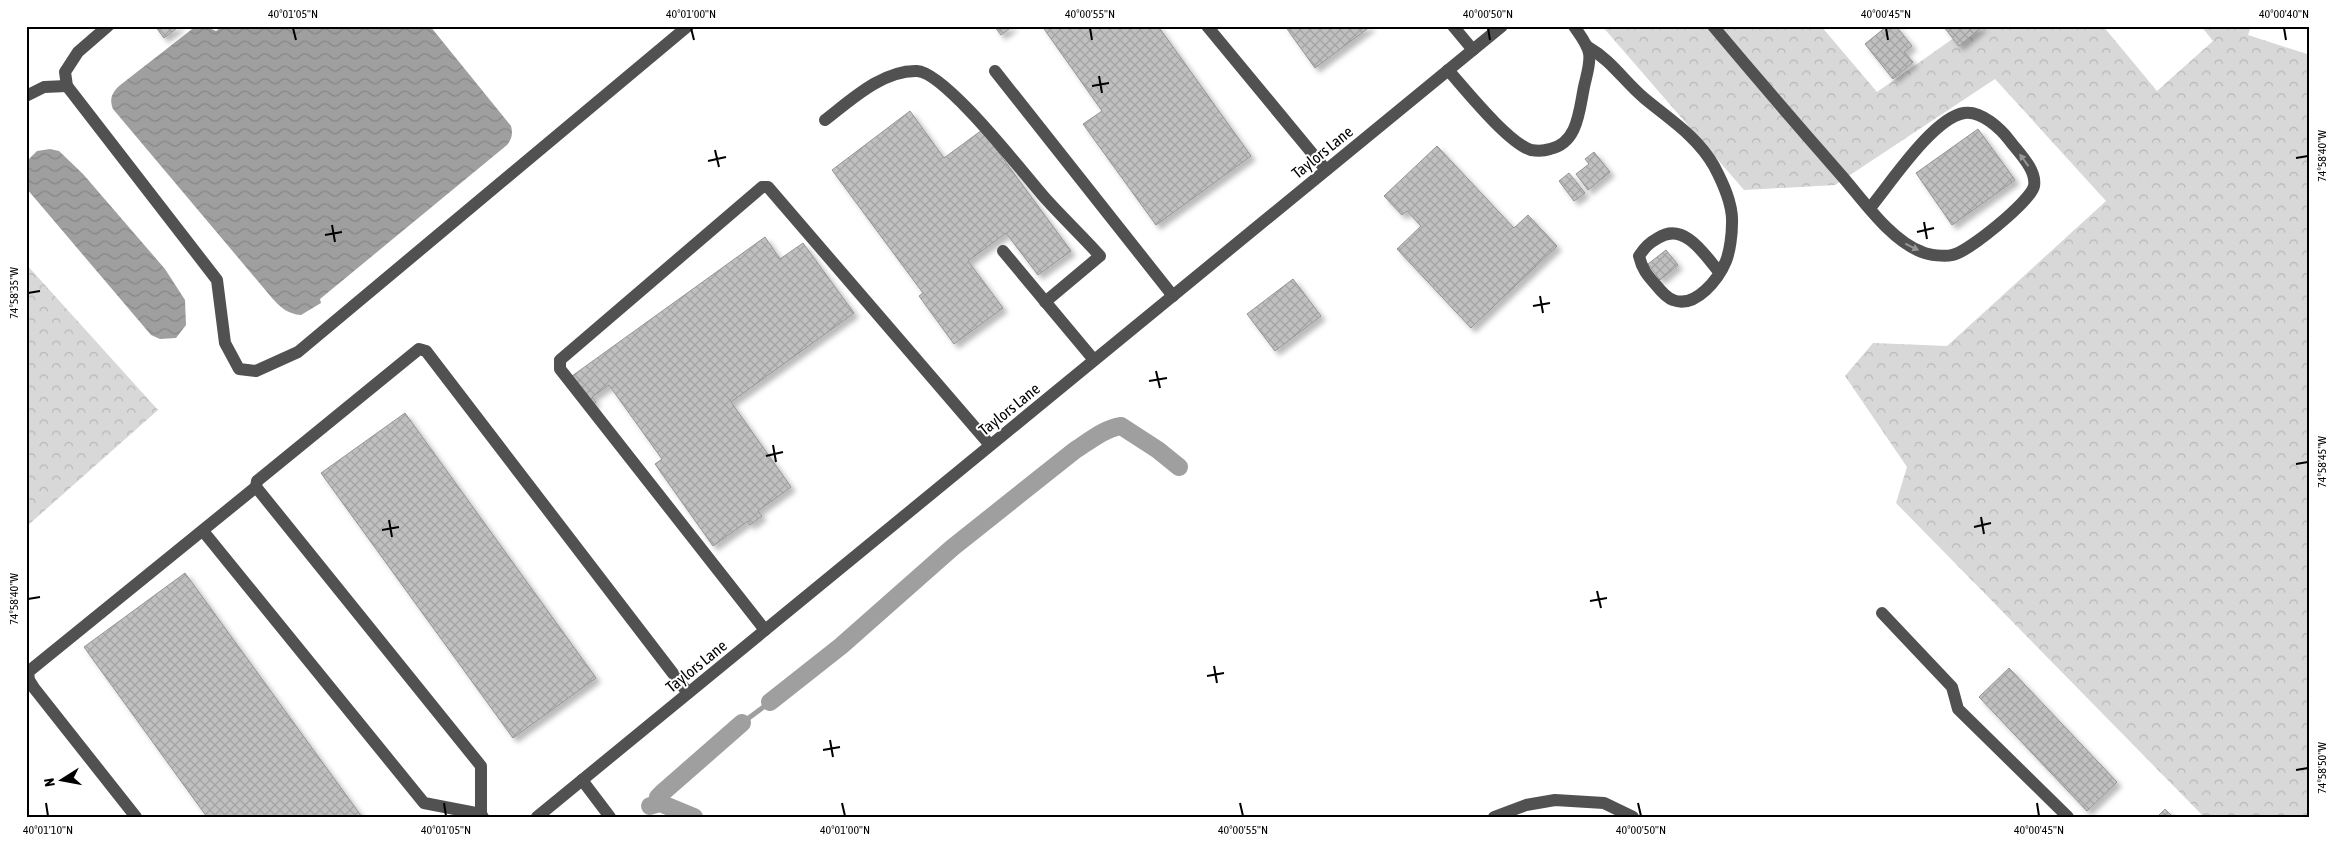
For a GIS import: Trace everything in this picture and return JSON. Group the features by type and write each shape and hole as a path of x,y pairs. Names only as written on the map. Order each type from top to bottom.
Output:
{"street":[{"path":"108,26 78,52 65,72 67,86 217,280 225,342 239,369 256,371 298,352 688,26"},
{"path":"1207,26 1326,170"},
{"path":"1453,26 1473,50"},
{"name":"Taylors Lane","path":"537,817 1502,26"},
{"path":"1574,26 1588,47 1604,57 1642,97 1694,139 1713,165 1728,198 1732,222 1727,260 1720,272 1714,281 1699,296 1686,301 1673,300 1660,290 1642,270 1639,256 1645,246 1664,234 1673,233 1684,236 1720,272"},
{"path":"1713,26 1873,212 1905,244 1924,253 1951,256 1964,250 2022,203 2034,188 2035,177 2028,165 1994,123 1972,113 1963,113 1935,129 1873,212"},
{"path":"1448,70 1500,126 1520,144 1531,150 1543,151 1565,143 1573,133 1589,61 1588,47"},
{"path":"825,120 870,86 896,75 918,71 932,78 970,109 1046,198 1100,256 1045,302"},
{"path":"995,71 1173,296"},
{"path":"26,96 44,87 67,86"},
{"path":"765,630 560,369 560,360 762,188 768,187 990,445"},
{"path":"1003,251 1094,360"},
{"path":"136,817 34,688 29,680 28,672 203,531 256,487 257,480 419,349 426,351 688,693"},
{"path":"203,531 424,803 482,816 481,766 256,487"},
{"path":"1882,613 1952,686 1958,709 2068,817"},
{"path":"582,780 610,817"},
{"path":"1494,817 1526,805 1555,800 1604,803 1632,817"}],"green space":[{"path":"1602,26 1821,26 1877,92 1971,26 2103,26 2157,91 2213,41 2201,26 2251,26 2248,35 2310,55 2310,817 2204,817 1896,503 1907,467 1845,376 1873,343 1947,346 2106,201 1995,79 1835,185 1744,190"},
{"path":"26,264 158,410 26,527"}],"water":[{"path":"196,26 205,26 216,31 223,26 430,26 511,126 511,138 507,145 320,299 321,303 301,315 288,312 272,298 113,109 112,96 119,86"},
{"path":"50,149 59,151 83,174 165,269 185,300 186,325 176,338 160,339 151,335 27,189 26,162 37,151"}],"building":[{"path":"155,26 180,26 164,38"},
{"path":"994,26 1013,26 1001,35"},
{"path":"1042,26 1158,26 1251,156 1156,225 1083,124 1102,111"},
{"path":"1285,26 1371,26 1315,68"},
{"path":"1887,26 1896,26 1912,46 1904,52 1913,62 1893,79 1865,44"},
{"path":"1943,26 1983,26 1959,46"},
{"path":"910,111 944,158 982,130 1071,251 1038,275 1006,233 968,261 1003,308 954,344 919,296 923,293 832,170"},
{"path":"1978,129 2015,180 1952,225 1916,173"},
{"path":"1437,146 1514,228 1528,215 1557,246 1471,328 1397,249 1421,226 1407,211 1402,215 1384,196"},
{"path":"1594,152 1610,172 1588,190 1576,174 1589,164 1585,159"},
{"path":"1569,173 1585,193 1574,201 1559,181"},
{"path":"765,237 780,259 803,243 854,313 731,402 791,487 758,511 762,516 750,525 748,521 713,546 655,464 662,459 609,385 592,397 596,402 592,405 572,376"},
{"path":"1666,250 1678,265 1660,280 1648,264"},
{"path":"1293,279 1321,316 1275,351 1247,314"},
{"path":"405,413 596,678 513,738 321,473"},
{"path":"185,573 362,817 207,817 84,647"},
{"path":"2009,668 2117,782 2087,811 1979,697"},
{"path":"2165,809 2173,817 2157,817"}],"waterway":[{"path":"770,702 841,646 952,548 1074,451 1109,429 1121,426 1158,450 1179,467"},
{"path":"742,723 770,702"},
{"path":"660,803 658,797 662,793 742,723"},
{"path":"650,806 660,803 694,817"}]}
